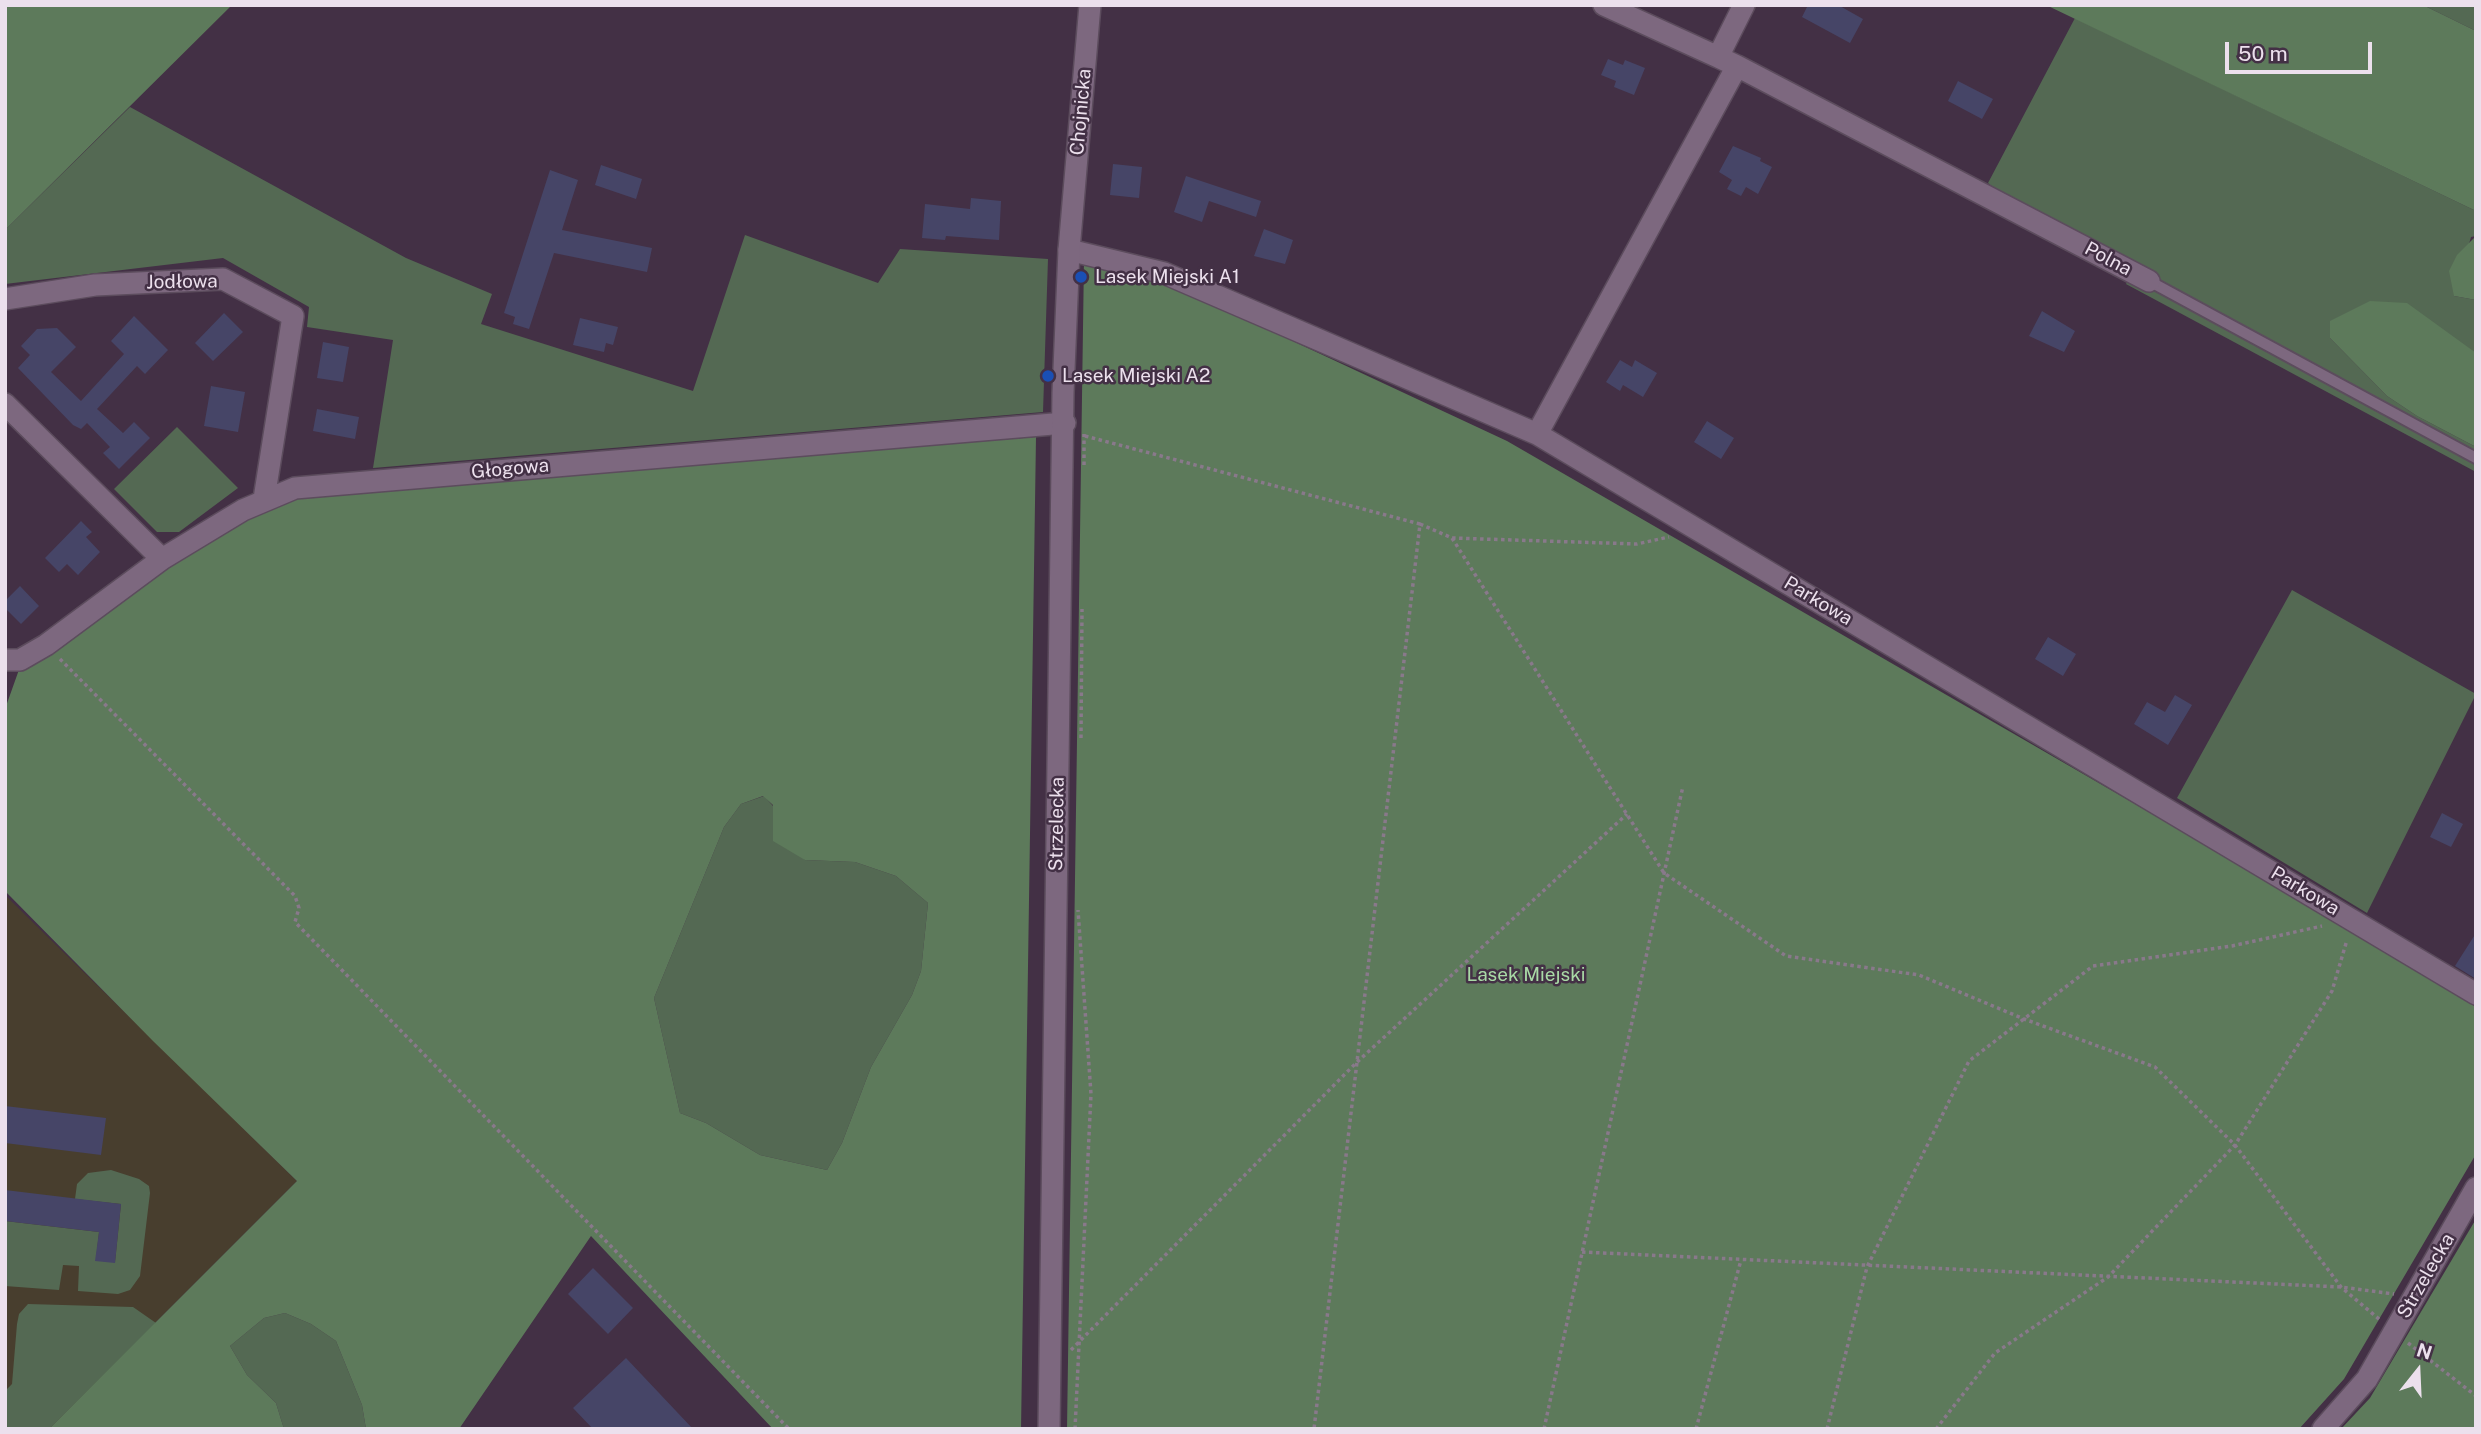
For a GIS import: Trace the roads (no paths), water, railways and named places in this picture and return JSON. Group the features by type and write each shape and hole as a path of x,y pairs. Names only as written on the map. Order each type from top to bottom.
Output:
{"street":[{"name":"Chojnicka","path":"1072,219 1090,5"},
{"name":"Polna","path":"1604,5 1727,61 2149,281"},
{"path":"1538,434 1727,61 1744,5"},
{"name":"Strzelecka","path":"1049,1429 1065,423 1063,393 1072,219"},
{"name":"Parkowa","path":"1069,250 1164,273 1538,434 2476,994"},
{"name":"Jodłowa","path":"5,299 95,285 223,279 293,316 264,499"},
{"path":"5,404 162,559"},
{"name":"Głogowa","path":"5,660 20,660 46,645 162,559 264,499 295,488 1065,423"},
{"name":"Strzelecka","path":"2323,1429 2367,1379 2476,1188"}],"lane":[{"name":"Polna","path":"2149,281 2476,458"}],"place":[{"name":"Lasek Miejski A1","path":"1081,277"},
{"name":"Lasek Miejski A2","path":"1048,376"}],"park label":[{"name":"Lasek Miejski","path":"1526,975"}]}
